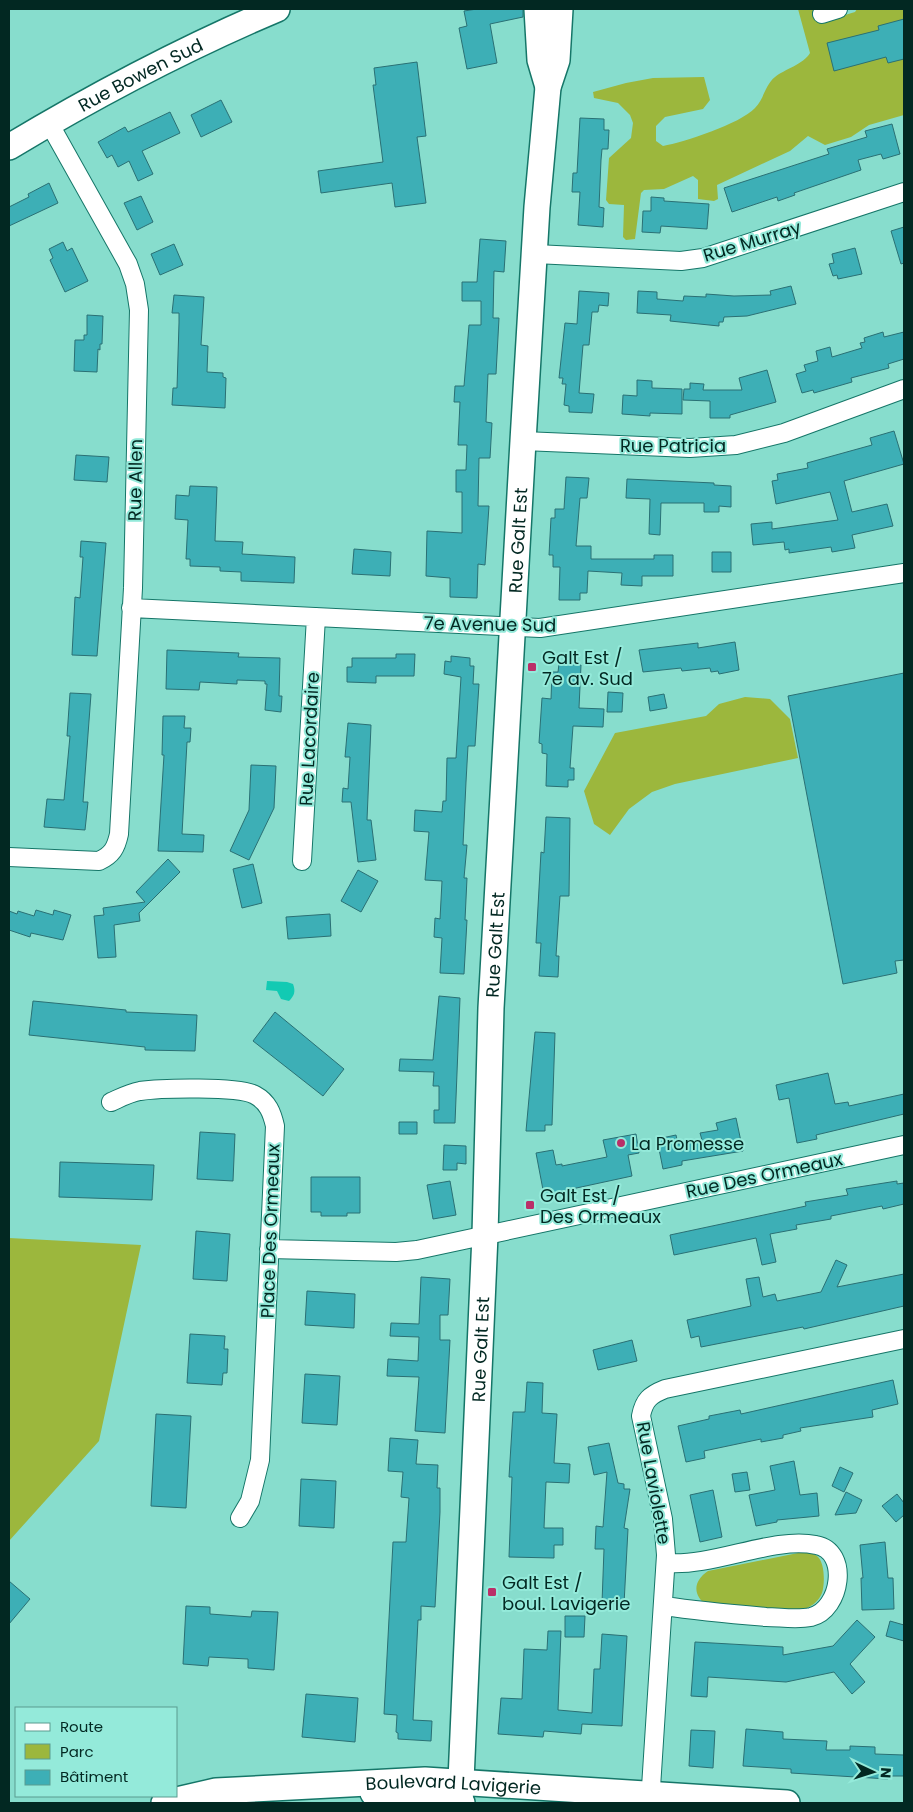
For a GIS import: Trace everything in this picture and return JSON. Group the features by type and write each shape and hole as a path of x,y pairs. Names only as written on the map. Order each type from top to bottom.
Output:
{"main road":[{"name":"Rue Bowen Sud","path":"9,147 49,123 188,51 277,9"},
{"name":"Rue Galt Est","path":"537,9 540,60 548,87"},
{"name":"Rue Galt Est","path":"461,1798 485,1235 492,1008 523,441 547,255 537,207 548,87 558,60 560,9"},
{"name":"Boulevard Lavigerie","path":"164,1803 216,1791 289,1786 328,1786 423,1801 461,1798 650,1799 787,1803"}],"street":[{"name":"Rue Allen","path":"9,857 99,861 108,856 116,847 119,834 131,608 140,310 128,264 49,123"},
{"name":"Rue Murray","path":"547,255 681,261 703,258 904,192"},
{"name":"Rue Patricia","path":"523,441 690,448 736,445 784,433 904,389"},
{"name":"7e Avenue Sud","path":"131,608 513,627 555,626 904,573"},
{"name":"Rue Lacordaire","path":"302,861 316,617"},
{"name":"Place Des Ormeaux","path":"111,1102 139,1091 246,1091 267,1104 272,1112 275,1126 260,1460 250,1501 240,1518"},
{"name":"Rue Des Ormeaux","path":"269,1249 396,1252 417,1250 904,1145"},
{"name":"Rue Laviolette","path":"650,1799 666,1563 663,1519 641,1416 643,1404 651,1395 664,1389 904,1339"},
{"path":"664,1606 723,1614 800,1619 813,1617 823,1612 835,1595 836,1582 836,1567 833,1555 826,1548 816,1545 783,1545 704,1562 666,1563"}],"green space":[{"path":"798,9 814,9 819,18 825,21 855,12 857,9 904,9 904,115 869,125 851,137 825,145 808,136 790,151 717,185 718,199 714,201 698,199 698,180 693,176 664,189 644,190 641,193 635,239 626,240 623,237 624,205 609,204 606,200 609,158 631,138 633,123 630,115 618,103 594,98 593,92 653,78 704,77 710,100 703,109 665,117 656,126 656,141 663,146 684,141 725,126 748,114 755,108 775,77 799,63 810,53"},
{"path":"745,697 770,699 790,719 798,758 675,784 652,792 629,809 610,835 594,824 584,791 615,733 706,716 719,704"},
{"path":"9,1238 141,1245 99,1441 9,1541"},
{"path":"798,1553 811,1553 817,1556 822,1563 824,1573 821,1596 815,1603 805,1609 772,1612 708,1606 699,1598 696,1588 697,1584 699,1579 708,1571"}],"shaded area":[{"path":"267,981 293,984 293,996 289,1001 281,999 277,991 266,990"}],"building":[{"path":"477,9 523,9 523,17 490,24 497,63 467,69 459,28 467,26 464,11"},
{"path":"904,19 904,59 888,63 886,57 834,71 827,43 879,30 878,26"},
{"path":"417,62 426,136 417,137 426,203 395,207 392,183 321,193 318,171 383,162 373,85 376,85 374,68"},
{"path":"221,100 232,122 201,137 191,115"},
{"path":"170,112 180,133 142,151 153,174 138,181 129,161 118,167 112,155 107,158 98,142 125,127 128,132"},
{"path":"580,118 604,119 604,130 609,130 608,149 602,149 601,160 599,207 604,208 603,227 578,225 580,192 572,192 573,173 577,173"},
{"path":"892,124 900,154 883,159 881,154 858,160 861,170 794,193 795,195 778,201 777,197 732,212 724,188 829,154 827,149 867,137 865,131"},
{"path":"49,183 58,203 9,226 9,207 29,197 28,194"},
{"path":"141,196 153,222 137,230 124,203"},
{"path":"651,197 664,198 664,201 709,204 707,229 661,226 660,233 642,232 643,211 651,211"},
{"path":"904,227 904,263 901,264 891,231"},
{"path":"480,239 506,241 504,272 494,271 493,318 499,318 496,374 488,374 486,422 492,423 490,458 479,458 478,506 489,506 485,565 478,564 477,598 450,597 450,578 426,576 427,531 462,533 462,492 456,492 456,470 466,470 467,445 458,445 460,402 454,402 455,386 464,386 469,325 481,325 481,301 462,301 462,282 477,282"},
{"path":"63,242 67,251 72,248 88,281 65,292 50,260 53,258 49,249"},
{"path":"174,244 183,265 160,275 151,254"},
{"path":"855,248 862,274 838,279 837,275 833,276 829,264 834,263 832,254"},
{"path":"791,286 796,304 747,316 724,317 723,322 719,322 719,326 670,321 671,315 637,313 638,291 657,292 657,299 683,301 684,296 706,297 706,294 734,296 771,295 770,291"},
{"path":"579,291 609,293 608,306 599,305 598,312 592,312 589,345 583,345 579,393 594,394 592,413 569,412 569,406 564,405 566,384 562,384 563,378 559,378 565,323 577,324"},
{"path":"174,295 204,297 201,345 208,346 207,372 223,373 223,377 226,378 225,408 172,405 173,388 177,388 179,323 179,313 172,313"},
{"path":"87,315 103,316 102,344 100,344 100,350 98,349 97,372 74,371 75,340 84,340 84,335 87,335"},
{"path":"883,332 884,337 904,332 904,359 888,364 889,368 851,378 852,382 814,393 813,390 802,393 796,374 806,371 804,365 818,361 816,351 830,347 832,357 862,348 860,343 865,342 864,338"},
{"path":"767,370 776,402 730,415 730,418 710,418 710,401 683,400 684,389 690,389 690,383 704,384 703,390 742,390 739,378"},
{"path":"637,380 652,381 652,388 682,389 682,414 650,413 650,416 622,414 623,395 637,396"},
{"path":"894,431 904,464 844,481 852,512 887,504 893,526 852,535 855,548 832,552 831,547 789,553 789,549 785,550 784,542 753,545 751,524 772,522 772,529 838,520 830,492 776,504 772,481 778,480 777,474 808,468 807,463 872,445 870,438"},
{"path":"76,455 109,457 107,482 74,480"},
{"path":"566,477 589,478 587,498 580,498 576,546 591,546 591,559 654,559 654,555 673,555 673,576 642,576 642,586 621,585 622,573 588,571 587,593 580,593 580,600 559,600 560,567 553,567 553,555 549,555 551,518 555,518 555,509 564,509"},
{"path":"627,479 714,483 714,485 731,486 731,507 719,506 719,512 704,512 704,503 661,503 660,535 649,534 650,499 626,498"},
{"path":"190,486 217,487 215,541 243,542 242,554 295,557 294,583 241,581 241,572 220,571 220,567 190,566 190,559 186,559 188,520 175,519 176,495 189,496"},
{"path":"81,541 106,543 97,656 72,655 75,597 80,598 83,557 80,557"},
{"path":"354,549 391,552 390,576 352,574"},
{"path":"712,552 731,552 731,572 712,572"},
{"path":"735,642 739,670 719,674 718,671 711,672 710,668 682,671 681,668 643,672 639,650 698,643 698,648"},
{"path":"167,650 239,653 238,657 280,658 279,696 282,696 281,712 265,710 267,684 265,684 265,681 237,680 237,684 200,682 199,690 166,689"},
{"path":"396,654 415,654 414,676 376,676 376,683 347,682 347,667 352,667 352,658 396,658"},
{"path":"451,656 470,658 470,666 474,666 473,684 479,684 475,746 468,746 466,782 463,845 467,845 464,878 467,878 465,920 467,920 464,974 440,973 442,938 434,937 435,918 440,919 442,881 425,880 429,832 414,831 415,810 442,812 443,801 446,801 447,758 456,758 461,677 444,674 445,661 451,662"},
{"path":"559,664 581,665 579,708 604,709 603,727 573,726 570,768 574,768 574,780 568,780 568,787 546,786 547,754 542,753 542,744 539,743 542,698 551,699 552,672 558,672"},
{"path":"904,673 904,960 895,961 897,973 843,984 788,696"},
{"path":"608,692 623,693 622,712 607,712"},
{"path":"70,693 91,694 83,802 88,802 85,830 44,827 47,799 64,800 70,736 67,736"},
{"path":"664,694 667,708 650,711 648,697"},
{"path":"163,716 185,716 184,728 191,728 190,742 187,742 182,834 204,835 203,852 158,851 164,755 162,755"},
{"path":"348,723 371,725 367,820 371,820 376,860 358,862 351,802 342,802 343,788 348,789 350,757 345,757"},
{"path":"251,765 276,766 274,808 249,860 230,851 249,810"},
{"path":"546,817 570,818 569,896 560,896 556,956 559,956 558,977 539,976 541,943 536,943 541,852 544,853"},
{"path":"168,859 180,872 139,913 140,921 114,925 116,957 98,958 94,916 104,915 103,908 145,902 136,892"},
{"path":"253,864 262,903 242,908 233,869"},
{"path":"358,870 378,881 361,912 341,901"},
{"path":"36,910 53,915 54,910 71,915 63,940 31,933 30,937 9,930 9,911 17,914 18,911 34,916"},
{"path":"330,914 331,936 288,939 286,917"},
{"path":"439,996 460,998 455,1123 434,1123 434,1110 439,1110 439,1086 433,1086 434,1072 399,1071 400,1059 433,1060"},
{"path":"33,1001 126,1010 126,1012 197,1015 195,1051 145,1050 145,1047 29,1035"},
{"path":"275,1012 344,1069 323,1096 253,1041"},
{"path":"535,1032 555,1033 552,1125 545,1125 545,1131 526,1131"},
{"path":"828,1073 835,1104 848,1102 849,1106 904,1094 904,1114 816,1135 817,1139 797,1143 789,1098 779,1100 776,1085"},
{"path":"736,1118 743,1151 682,1161 682,1165 663,1169 657,1139 676,1135 678,1144 702,1140 700,1133 718,1130 716,1123"},
{"path":"399,1122 417,1122 417,1134 399,1134"},
{"path":"200,1132 235,1134 233,1181 197,1179"},
{"path":"636,1134 639,1153 628,1155 632,1176 544,1195 536,1153 553,1150 556,1165 562,1164 562,1166 607,1157 603,1140"},
{"path":"444,1145 466,1146 466,1164 457,1163 457,1170 443,1170"},
{"path":"60,1162 154,1165 152,1200 59,1197"},
{"path":"311,1177 360,1177 360,1213 347,1213 347,1216 321,1216 321,1212 311,1212"},
{"path":"450,1181 456,1215 433,1219 427,1185"},
{"path":"897,1181 897,1184 904,1183 904,1204 883,1209 882,1206 831,1216 831,1219 796,1225 797,1229 770,1234 776,1262 762,1265 756,1238 674,1255 670,1235 806,1206 805,1202 848,1195 846,1189"},
{"path":"196,1231 230,1234 227,1281 193,1279"},
{"path":"836,1260 847,1265 837,1287 904,1274 904,1306 804,1329 803,1327 701,1347 699,1336 691,1338 687,1320 751,1306 746,1279 759,1277 763,1297 775,1294 777,1301 821,1292"},
{"path":"421,1277 450,1279 448,1315 440,1315 440,1340 450,1340 445,1433 415,1431 419,1377 387,1376 388,1359 418,1361 419,1337 390,1336 391,1323 419,1324"},
{"path":"307,1291 355,1294 354,1328 305,1325"},
{"path":"190,1334 225,1336 224,1349 228,1349 227,1373 223,1373 222,1385 187,1383"},
{"path":"632,1340 637,1361 598,1370 593,1350"},
{"path":"305,1374 340,1376 337,1425 302,1423"},
{"path":"893,1380 898,1404 872,1410 873,1417 800,1428 801,1431 783,1435 783,1438 761,1442 761,1439 704,1451 705,1458 686,1462 678,1426 709,1419 709,1416 740,1410 741,1414"},
{"path":"527,1382 543,1383 542,1413 557,1414 554,1463 570,1464 569,1483 546,1482 544,1528 563,1528 563,1545 554,1545 554,1558 509,1557 512,1477 509,1477 513,1412 525,1412"},
{"path":"156,1414 191,1416 186,1508 151,1506"},
{"path":"390,1438 418,1440 416,1464 438,1465 437,1488 440,1488 440,1512 435,1607 421,1606 421,1620 418,1620 413,1720 432,1721 431,1741 398,1739 398,1733 396,1732 397,1715 384,1714 393,1542 406,1542 409,1498 401,1497 403,1472 388,1471"},
{"path":"609,1443 618,1483 624,1484 624,1489 630,1489 624,1528 628,1529 624,1604 602,1603 604,1549 595,1549 596,1526 603,1527 607,1472 594,1475 588,1447"},
{"path":"794,1461 800,1495 817,1493 819,1516 777,1520 777,1522 756,1526 749,1495 775,1490 770,1466"},
{"path":"840,1467 853,1473 844,1492 832,1486"},
{"path":"747,1472 750,1490 735,1492 732,1474"},
{"path":"301,1479 336,1481 334,1528 299,1526"},
{"path":"713,1490 722,1537 700,1542 690,1495"},
{"path":"846,1492 862,1500 856,1513 835,1515"},
{"path":"897,1494 904,1503 904,1515 896,1522 882,1506"},
{"path":"885,1542 888,1578 893,1578 894,1609 862,1610 861,1578 863,1578 860,1545"},
{"path":"9,1581 30,1599 9,1624"},
{"path":"186,1606 210,1607 210,1614 251,1617 252,1611 278,1612 274,1670 248,1668 248,1659 209,1657 208,1666 183,1664"},
{"path":"565,1616 585,1616 584,1637 565,1637"},
{"path":"857,1620 875,1637 850,1664 865,1682 852,1694 834,1672 786,1682 708,1677 707,1697 691,1696 695,1642 783,1647 783,1655 833,1646"},
{"path":"890,1621 904,1625 904,1641 886,1636"},
{"path":"548,1631 561,1631 558,1710 592,1713 594,1669 600,1669 602,1634 627,1636 622,1726 582,1724 581,1734 544,1731 543,1737 498,1734 501,1698 522,1699 524,1649 547,1650"},
{"path":"306,1694 358,1698 355,1742 302,1737"},
{"path":"746,1729 783,1732 783,1739 827,1741 826,1750 850,1750 850,1746 875,1747 875,1754 904,1755 904,1776 888,1776 888,1779 791,1773 791,1769 743,1766"},
{"path":"691,1730 715,1731 713,1768 689,1766"}],"place":[{"name":"Galt Est / 7e av. Sud","path":"532,667"},
{"name":"La Promesse","path":"621,1143"},
{"name":"Galt Est / Des Ormeaux","path":"530,1205"},
{"name":"Galt Est / boul. Lavigerie","path":"492,1592"}]}
